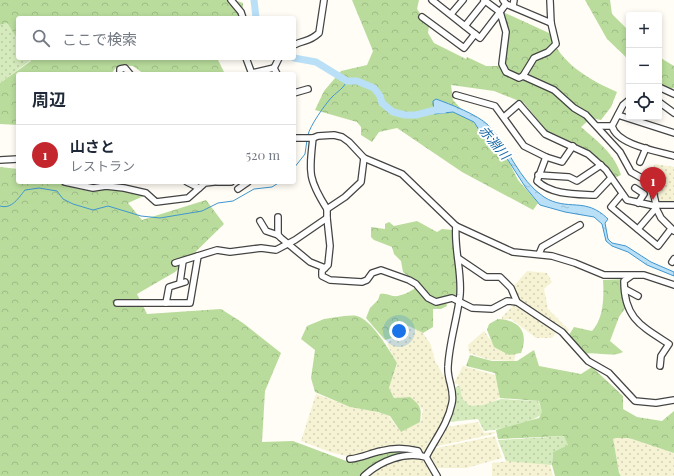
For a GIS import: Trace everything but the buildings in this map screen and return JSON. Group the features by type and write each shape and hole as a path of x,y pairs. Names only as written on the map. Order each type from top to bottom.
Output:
{"street":[{"path":"231,0 241,12 242,16"},
{"path":"296,44 311,41 319,33 324,0"},
{"path":"432,0 480,38 500,12 504,2 513,3 551,23"},
{"path":"451,14 462,0"},
{"path":"465,26 485,0 500,12 506,32 502,64 506,72 519,78 522,76 554,90 598,126 620,152 631,172 647,181 652,187 655,206 661,218 673,230 658,246 611,207 622,194"},
{"path":"522,76 534,58 548,52 556,44 551,23 550,0"},
{"path":"422,17 464,48 475,34"},
{"path":"247,60 251,72"},
{"path":"274,68 278,60"},
{"path":"120,72 120,69 125,68 128,72"},
{"path":"259,72 274,68"},
{"path":"274,68 276,72"},
{"path":"662,88 674,94"},
{"path":"296,92 308,89"},
{"path":"456,95 490,104 504,117 524,146 546,157 562,162 574,146"},
{"path":"612,126 623,105 626,102"},
{"path":"504,117 519,104 545,134 574,146 588,154 601,165 627,200 655,206 674,205"},
{"path":"662,104 674,113"},
{"path":"618,115 674,133"},
{"path":"598,126 612,126"},
{"path":"612,126 618,136 637,146 674,156"},
{"path":"296,138 312,138 334,135 342,137 354,146 364,158 402,174 456,226 514,252 539,254 575,262 604,275 644,275 674,285"},
{"path":"312,138 309,173 315,191 327,209 330,246 328,266 325,268 322,276 330,280 362,282 367,280 372,273 381,270 409,280 428,298 436,302 452,298 472,308 492,309 507,301 517,302 562,332 588,361 609,373 635,401 656,403 674,400"},
{"path":"640,162 646,148"},
{"path":"546,157 537,181 547,189 576,194 595,195 612,178"},
{"path":"327,209 345,197 361,182 364,158"},
{"path":"0,160 16,159"},
{"path":"538,175 569,177 577,181 601,165"},
{"path":"74,184 93,188 106,186 124,188 146,193 156,202 188,198 204,184"},
{"path":"191,184 199,188"},
{"path":"238,189 245,184"},
{"path":"635,188 644,194 638,203"},
{"path":"638,230 655,206"},
{"path":"278,217 278,235"},
{"path":"175,263 217,250 230,252 261,248 276,250 288,244 327,218"},
{"path":"260,221 266,231 278,235 310,262 325,268"},
{"path":"539,254 542,247 551,240 580,225"},
{"path":"426,457 446,423 453,401 453,391 448,377 448,365 449,346 459,302 458,258 455,243 456,226"},
{"path":"117,303 190,303 198,256"},
{"path":"458,258 486,277 500,277 511,288 517,302"},
{"path":"166,303 169,287 182,282 184,261"},
{"path":"631,276 624,281 627,305 639,325 669,344 661,356 660,366"},
{"path":"624,289 638,296"},
{"path":"350,459 361,458 381,451 394,449 418,451 420,455"},
{"path":"365,476 373,468 384,462 401,457 420,455 426,457 437,476"}],"shaded area":[{"path":"655,164 674,167 674,204 656,204 648,180"},
{"path":"527,271 547,273 552,282 544,289 548,309 569,330 566,336 557,331 552,338 536,338 511,319 502,320 502,317 516,303 512,288"},
{"path":"410,326 423,333 431,345 435,361 451,392 450,405 445,419 426,453 422,453 419,448 406,445 380,448 361,456 351,457 330,452 301,441 316,394 354,408 388,415 401,432 421,421 423,410 410,397 394,398 389,388 397,364 387,344 394,336"},
{"path":"484,331 496,348 516,354 514,361 490,360 469,353 468,345"},
{"path":"463,366 495,375 501,397 490,404 476,407 470,406 462,398 460,385 454,383"},
{"path":"478,422 484,433 495,432 494,434 433,447 446,427"},
{"path":"495,436 502,458 466,468 434,468 436,476 368,476 371,472 396,460 428,458 432,449"},
{"path":"613,438 629,438 674,453 674,476 621,476 619,473"},
{"path":"519,460 550,464 553,476 492,476 492,463"}],"green space":[{"path":"0,0 234,0 243,3 242,16 16,16 16,37 7,23 0,25"},
{"path":"352,0 419,0 417,9 429,26 428,33 434,43 466,59 467,57 486,66 498,66 508,41 507,29 502,15 505,13 549,33 554,44 568,62 586,76 617,92 611,107 601,120 591,118 581,127 610,154 621,175 614,178 606,165 582,147 547,131 524,103 494,91 451,85 453,100 508,160 518,180 538,203 533,210 462,172 397,128 379,132 372,142 361,135 361,127 357,122 315,110 324,91 341,71 367,65 373,51"},
{"path":"585,0 610,0 612,14 626,28 626,57 607,39"},
{"path":"7,23 16,37 16,60 31,60 0,83 0,25"},
{"path":"662,59 674,66 674,88 670,89 662,85"},
{"path":"30,60 218,60 224,72 141,72 133,66 118,65 113,72 16,72 16,125 0,124 0,83"},
{"path":"0,167 16,169 16,184 66,184 92,192 108,188 146,195 128,203 142,220 206,200 224,224 175,272 137,294 147,314 221,309 243,323 281,353 265,391 262,442 293,441 349,462 382,452 416,452 380,460 362,476 0,476"},
{"path":"417,221 437,232 442,229 453,230 458,299 437,299 428,295 424,288 403,272 401,261 394,254 392,247 374,240 371,237 371,227 385,229 385,224 389,222 394,226"},
{"path":"628,279 626,291 630,301 619,317 610,341 623,352 618,354 583,354 567,338 574,327 592,331 596,326 601,314 603,280"},
{"path":"415,288 419,290 427,301 446,302 447,306 441,309 433,309 433,327 423,333 409,326 396,332 392,338 385,340 366,318 370,308 378,300 380,294 399,296 408,293"},
{"path":"355,316 362,318 380,336 397,363 389,388 394,398 410,397 416,403 421,410 420,422 401,432 390,416 378,412 350,407 315,392 311,378 315,350 301,339 307,326 324,319"},
{"path":"498,319 512,322 521,329 524,339 521,353 509,355 494,347 487,330 489,324"},
{"path":"534,350 539,366 581,374 592,367 623,396 623,409 637,417 662,421 674,411 674,453 629,438 613,438 619,473 621,476 555,476 552,465 553,452 568,445 564,436 498,439 496,430 539,418 542,412 539,401 500,398 495,373 466,366 470,355 492,361 517,361"},
{"path":"460,385 462,398 470,406 483,405 501,399 538,401 543,413 538,417 524,423 484,431 478,419 449,422 456,387"},
{"path":"564,436 569,445 553,452 552,465 506,461 498,440"}],"water":[{"path":"436,99 471,114 488,125 502,143 527,182 544,197 561,204 584,206 600,212 608,219 605,223 608,239 612,243 626,246 651,262 674,272 674,276 647,265 628,252 612,246 606,241 602,224 594,217 565,212 540,205 526,188 506,157 483,136 474,122 453,112 434,114 433,101"}],"waterway":[{"name":"赤淵川","path":"254,0 256,16"},
{"name":"赤淵川","path":"296,58 316,62 347,81 357,81 374,88 380,96 382,103 393,112 405,115 416,115 435,110 443,110"},
{"path":"308,135 311,127 322,110 347,81"},
{"path":"296,165 305,154 307,140"},
{"path":"0,206 4,207 12,205 25,190 39,188 57,191 63,199 73,204 93,210 108,206 141,216 160,218 202,211 218,203 233,201 254,189 272,187 277,184"}],"place":[{"name":"山さと","path":"653,200"}]}
